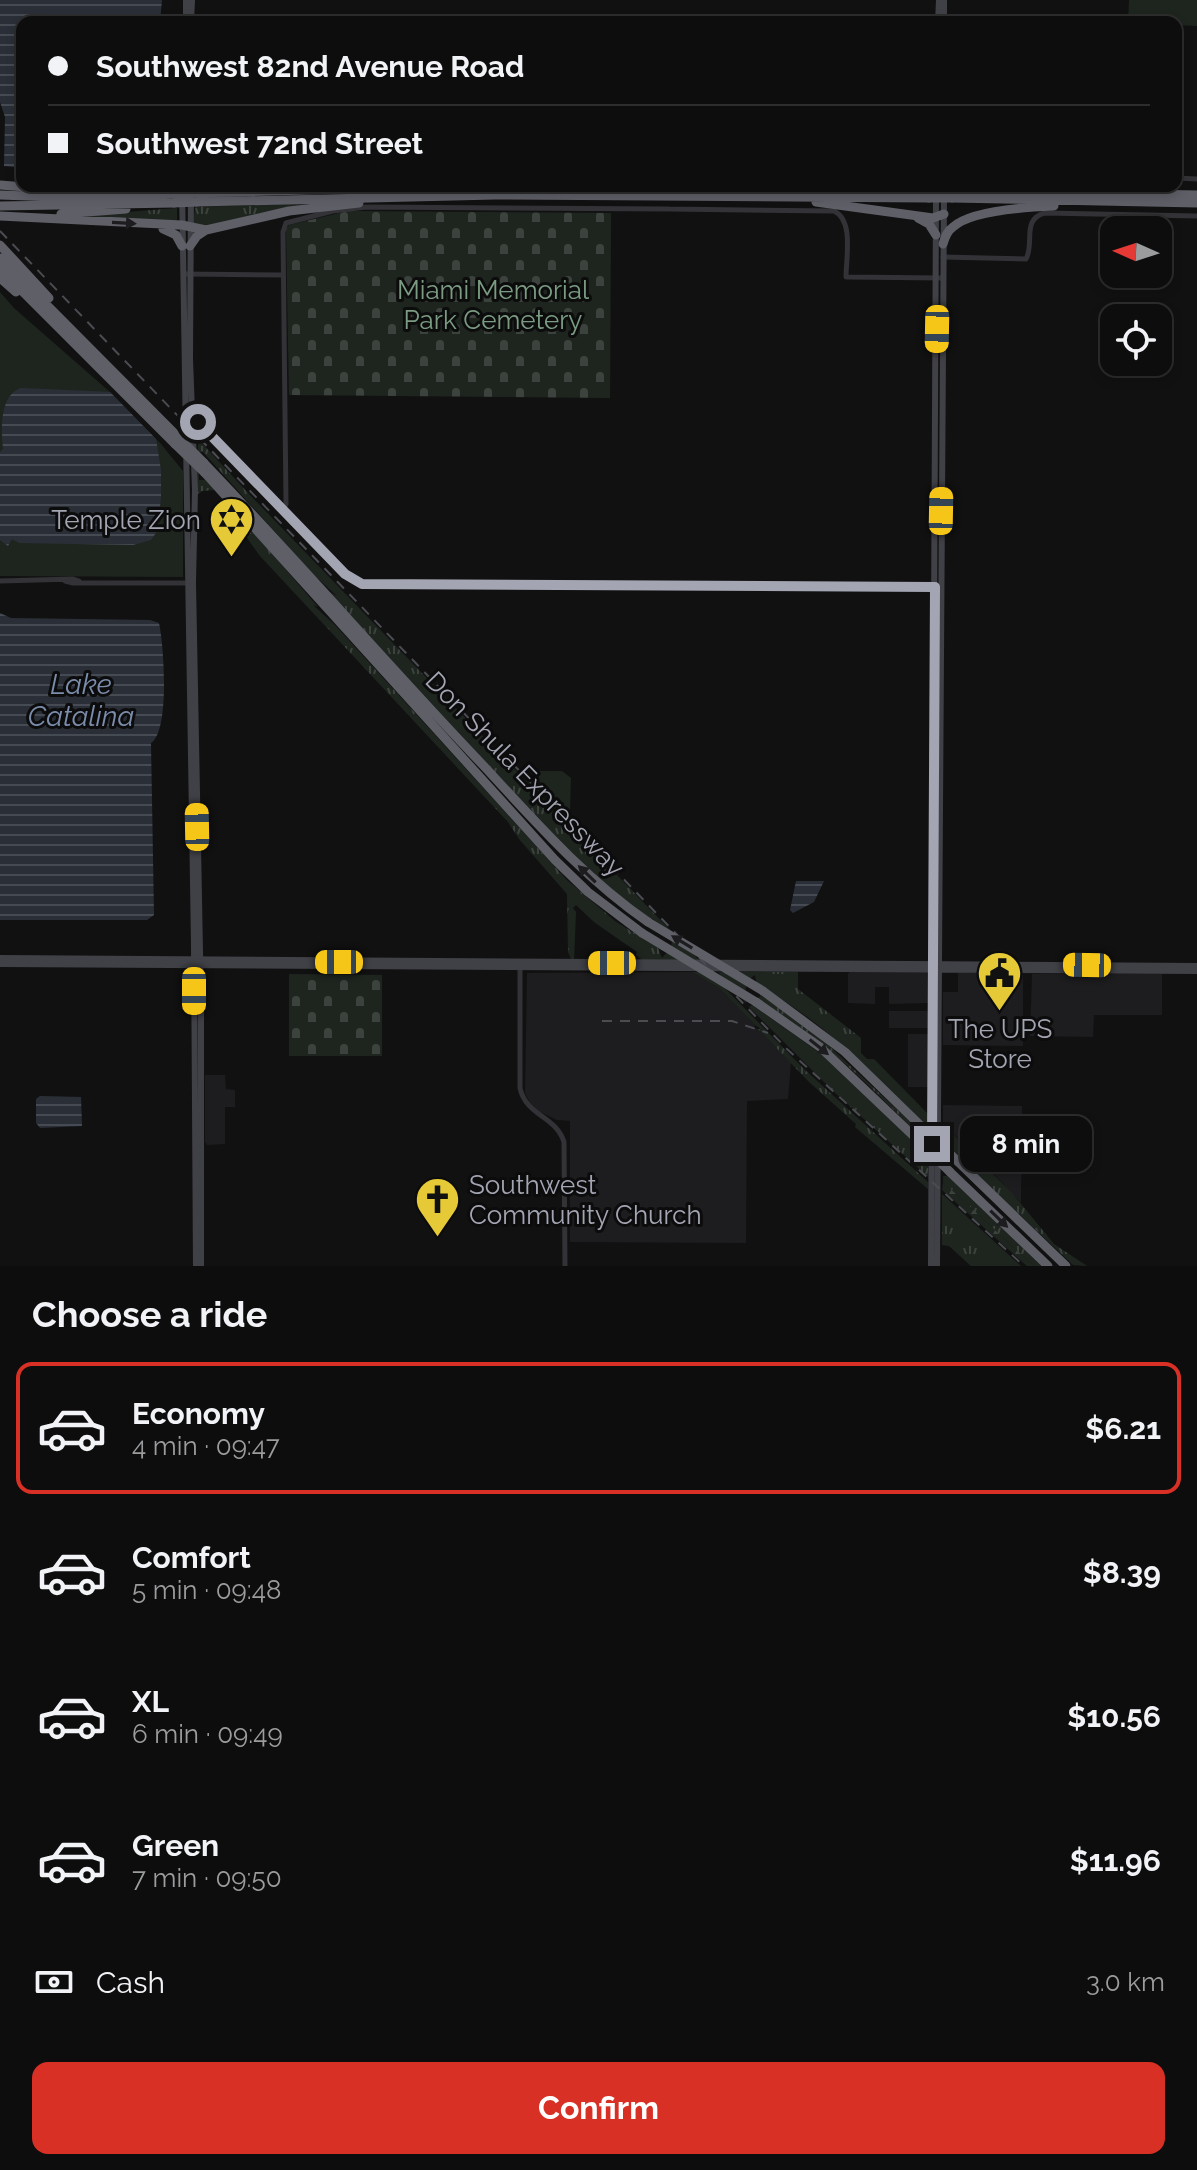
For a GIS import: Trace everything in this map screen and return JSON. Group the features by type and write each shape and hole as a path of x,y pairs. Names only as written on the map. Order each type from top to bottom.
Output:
{"highway":[{"path":"32,217 155,206 187,192"},
{"path":"0,216 206,230 308,208 430,200 442,192"},
{"path":"511,192 781,196 901,192"},
{"path":"977,192 1197,203"},
{"path":"1136,192 1140,198"},
{"path":"0,195 171,200"},
{"path":"911,215 929,224 940,240 960,222 985,215 1040,207 1126,205 1140,198 1197,195"},
{"path":"781,196 960,222"},
{"path":"0,206 171,200"},
{"path":"157,225 172,232 186,246 206,230"},
{"path":"0,245 68,319 69,326"},
{"name":"Don Shula Expressway","path":"0,258 176,440"},
{"name":"Don Shula Expressway","path":"0,269 204,468 561,849 596,882 648,922 763,991 836,1044 1069,1266"},
{"path":"0,278 33,307 45,313"},
{"name":"Don Shula Expressway","path":"204,468 555,860 588,892 642,933 792,1025 838,1062 1048,1266"}],"main road":[{"path":"191,192 186,246 198,964 199,1266"},
{"path":"931,192 940,217 934,1265"},
{"path":"940,217 950,192"},
{"path":"936,966 940,887 937,777"},
{"path":"934,872 940,887"},
{"path":"0,961 149,960 198,964"},
{"path":"143,966 149,960"},
{"path":"0,961 143,966 339,964 936,966 1080,971 1197,969"},
{"path":"1049,968 1087,965 1118,968"},
{"path":"1080,971 1087,965"}],"street":[{"path":"283,510 286,506 283,230 286,223 333,211 360,208 827,210 838,213 846,226 846,277 940,278"},
{"path":"940,257 1028,257 1031,222 1036,216 1047,213 1197,216"},
{"path":"187,274 283,275"},
{"path":"190,419 356,582 938,587"},
{"path":"0,581 191,583"},
{"path":"520,966 521,1092 529,1108 557,1127 565,1144 565,1266"}],"shaded area":[{"path":"850,971 927,971 928,1003 889,1004 889,987 875,987 875,1004 848,1003"},
{"path":"692,972 719,988 755,1025 754,1028 791,1063 788,1099 747,1101 746,1243 570,1242 570,1121 557,1120 538,1111 525,1093 527,973"},
{"path":"958,972 1023,974 1023,1046 943,1045 943,992 958,992"},
{"path":"1032,974 1162,974 1162,1015 1094,1015 1093,1037 1030,1036"},
{"path":"889,1011 927,1011 929,1028 889,1028"},
{"path":"908,1034 929,1034 929,1087 908,1087"},
{"path":"205,1075 225,1075 226,1089 235,1090 235,1107 225,1107 225,1144 207,1145 205,1142"},
{"path":"943,1105 1022,1106 1021,1203 977,1156 943,1127"}],"green space":[{"path":"1129,0 1197,0 1197,26 1182,25 1182,16 1128,16"},
{"path":"336,202 200,228 193,226 195,207"},
{"path":"177,208 177,223 66,217"},
{"name":"Miami Memorial Park Cemetery","path":"348,211 611,213 610,398 289,395 286,229 289,225"},
{"path":"0,292 14,308 110,392 183,471 183,577 0,576"},
{"path":"198,439 700,961 642,960 636,955 637,952 594,922 576,905 573,908 576,912 574,960 571,959 568,952 567,894 508,822 260,556 237,524 238,514 318,607 313,605 335,625 567,880 615,921 658,948 662,958 671,948 672,941 653,919 650,920 613,891 566,849 202,451 198,455 199,480 205,480 215,490 202,491 197,495"},
{"path":"529,771 562,771 571,778 570,812"},
{"path":"692,972 709,972 803,1068 928,1182 928,1189 855,1127 856,1124 754,1028 763,1030 719,988"},
{"path":"718,972 798,972 798,989 861,1038 861,1053 867,1059 874,1059 928,1114 928,1122 922,1122 803,1013 757,985 755,975 747,984 746,1003"},
{"path":"289,974 382,975 382,1056 289,1056"},
{"path":"761,995 826,1043 921,1132 921,1137 823,1045 757,1000"},
{"path":"752,1005 824,1056 921,1148 921,1155 928,1153 928,1177 832,1090 749,1007"},
{"path":"948,1129 1013,1194 1054,1244 1087,1266 1073,1265 950,1149 949,1142 943,1146 943,1130"},
{"path":"943,1176 949,1176 1041,1266 1034,1266 943,1182"},
{"path":"943,1182 1034,1266 1027,1266 942,1190"},
{"path":"942,1194 1021,1266 971,1266 949,1246 942,1245"}],"water":[{"path":"0,0 162,0 161,16 16,16 16,167 4,166 5,117 0,102"},
{"path":"21,388 110,392 156,439 161,496 158,530 151,540 133,545 19,543 12,539 8,546 0,540 3,413 9,397"},
{"name":"Lake Catalina","path":"0,613 11,618 150,620 159,623 164,687 161,722 151,743 154,915 147,920 0,920"},
{"path":"796,881 824,881 814,902 793,913 790,910"},
{"path":"40,1096 81,1097 82,1126 40,1128 36,1123 36,1099"}],"railway":[{"path":"0,231 787,1049 1024,1266"},
{"path":"602,1021 732,1021 768,1033"}],"place":[{"name":"Temple Zion","path":"232,559"},
{"name":"The UPS Store","path":"1000,1013"},
{"name":"Southwest Community Church","path":"438,1239"}],"route":[{"path":"198,422 350,579 362,584 935,587 932,1144"}]}
